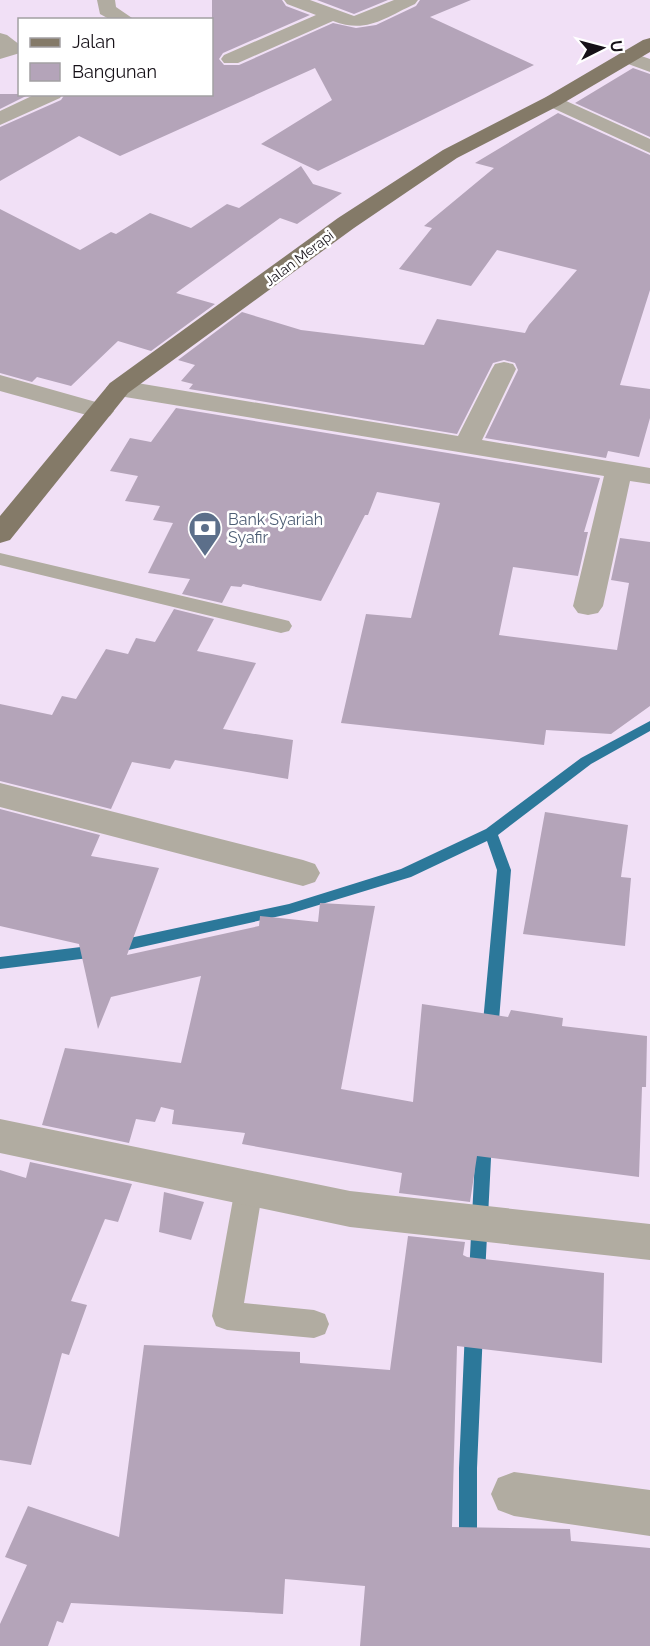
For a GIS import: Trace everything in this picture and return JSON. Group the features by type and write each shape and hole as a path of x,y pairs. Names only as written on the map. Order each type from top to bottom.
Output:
{"main road":[{"name":"Jalan Merapi","path":"0,534 118,388 346,223 440,160 553,101 650,44"}],"street":[{"path":"106,0 107,10 122,18"},
{"path":"293,0 346,21 360,22 409,0"},
{"path":"231,59 332,15"},
{"path":"627,57 650,66"},
{"path":"0,119 48,96"},
{"path":"553,101 650,147"},
{"path":"466,446 504,369"},
{"path":"0,382 101,411"},
{"path":"118,388 650,476"},
{"path":"588,606 619,471"},
{"path":"0,795 303,873"},
{"path":"0,1136 350,1209 465,1224 650,1242"},
{"path":"514,1494 650,1513"}],"lane":[{"path":"0,559 281,626"},
{"path":"249,1188 227,1316 314,1324"}],"building":[{"path":"212,0 282,0 286,6 310,15 223,53 219,59 224,65 239,65 333,23 356,28 376,25 416,6 420,0 471,0 430,17 534,65 318,171 261,144 332,100 315,68 120,156 79,136 0,181 0,127 61,100 64,96 213,96"},
{"path":"317,0 388,0 354,14"},
{"path":"633,68 650,74 650,137 575,103"},
{"path":"0,94 26,96 0,109"},
{"path":"558,113 650,155 650,290 620,385 650,389 650,418 639,457 608,451 606,458 485,438 518,370 515,363 504,360 493,363 457,434 189,389 193,384 181,381 195,365 178,360 242,312 301,330 424,345 437,319 525,333 529,325 577,270 497,250 471,286 399,269 432,228 424,226 494,168 475,163"},
{"path":"301,166 313,184 342,193 297,224 280,218 176,293 215,304 151,351 118,341 71,386 37,377 32,382 0,373 0,209 80,250 111,232 116,234 150,213 191,228 227,204 239,208"},
{"path":"176,408 600,478 584,532 588,532 578,576 513,567 499,635 617,650 629,583 611,580 620,538 650,542 650,706 611,734 546,730 544,745 341,723 366,614 411,618 440,503 377,492 368,515 365,515 321,601 243,584 241,587 231,586 222,603 182,594 190,579 148,573 173,523 153,520 160,506 125,501 138,476 110,471 130,438 151,442"},
{"path":"174,609 214,619 197,651 256,663 223,729 293,740 288,779 175,760 170,769 132,762 111,809 0,781 0,704 52,715 62,696 76,699 106,649 128,654 136,638 155,642"},
{"path":"0,809 100,835 91,856 159,868 127,955 259,926 260,916 318,922 320,903 375,906 341,1089 413,1102 422,1004 508,1017 511,1010 563,1018 562,1026 647,1036 646,1087 642,1087 639,1177 477,1156 470,1202 399,1193 402,1173 242,1144 245,1133 172,1124 174,1110 161,1107 155,1122 136,1119 129,1143 42,1125 65,1048 181,1063 201,976 111,997 98,1029 79,944 0,926"},
{"path":"545,812 628,825 621,877 631,878 625,946 523,934"},
{"path":"30,1162 132,1184 118,1222 105,1219 71,1301 87,1305 69,1355 62,1353 31,1465 0,1460 0,1170 26,1178"},
{"path":"164,1192 204,1202 191,1240 159,1232"},
{"path":"408,1236 465,1242 463,1255 467,1257 604,1273 602,1363 457,1346 452,1527 570,1529 571,1541 650,1548 650,1646 360,1646 365,1586 285,1579 283,1614 71,1603 63,1623 57,1621 48,1646 0,1646 0,1624 27,1565 5,1557 28,1506 119,1537 144,1345 300,1352 300,1363 390,1370"}],"waterway":[{"path":"491,833 586,761 650,725"},
{"path":"0,963 97,951 289,909 406,873 491,833"},
{"path":"490,1033 504,870 491,833"},
{"path":"477,1275 484,1139"},
{"path":"468,1545 468,1468 474,1330"}],"place":[{"name":"Bank Syariah Syafir","path":"205,557"}]}
